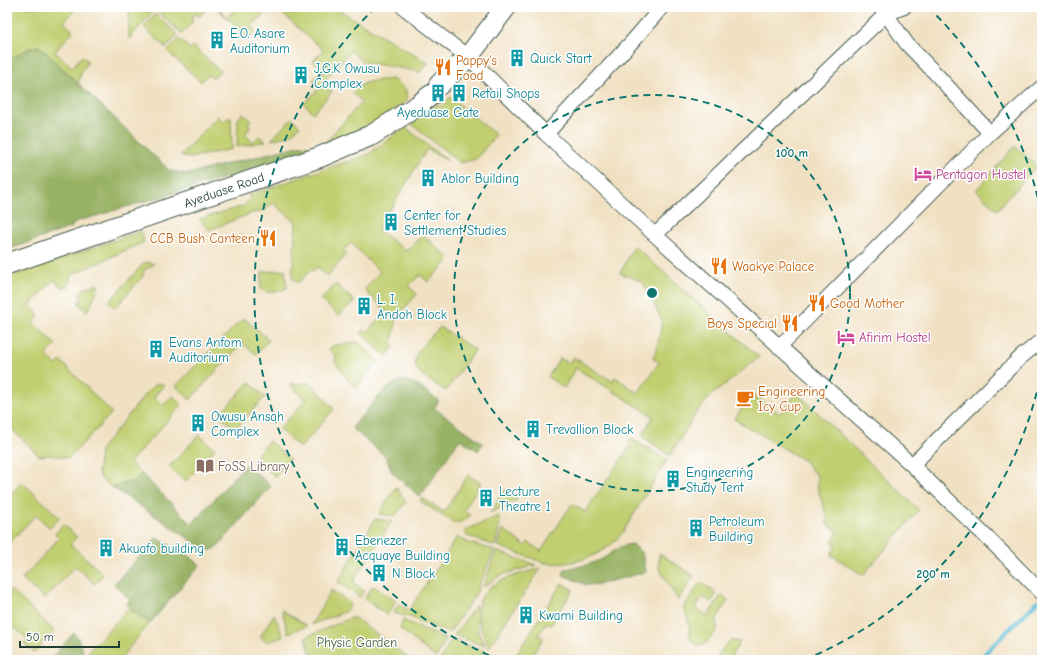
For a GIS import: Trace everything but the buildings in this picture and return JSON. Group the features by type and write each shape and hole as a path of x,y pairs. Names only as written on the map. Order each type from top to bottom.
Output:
{"street":[{"path":"403,7 468,56 546,134 655,236 912,465 1005,554 1042,593"},
{"name":"Ayeduase Road","path":"7,264 320,157 372,135 417,106 435,90 468,56 506,7"},
{"path":"546,134 630,44 662,7"},
{"path":"655,236 883,10 904,7"},
{"path":"883,10 908,44 990,133"},
{"path":"779,347 990,133 1042,87"},
{"path":"912,465 1020,357 1037,344 1042,344"}],"green space":[{"path":"17,7 77,7 64,22 73,31 55,52 72,67 82,56 87,60 78,83 39,46 28,49 7,61 7,14"},
{"path":"129,7 139,7 152,13 129,39"},
{"path":"153,7 209,7 199,17 196,13 191,19 193,21 182,34"},
{"path":"215,7 218,7 227,18 236,7 270,7 251,27 256,32 248,40 241,34 242,32"},
{"path":"275,7 334,7 428,63 419,73 417,71 363,62 351,51 322,83 332,92 313,113 304,104 320,87 313,80 319,73 323,74 325,70 313,61 323,50"},
{"path":"156,14 178,35 166,48 144,27"},
{"path":"179,39 190,49 193,46 220,71 212,79 208,75 201,82 167,51"},
{"path":"39,46 170,171 188,174 302,145 308,146 311,150 310,153 75,222 72,227 7,250 7,61 28,49"},
{"path":"393,79 406,90 407,101 376,123 317,151 362,102 352,93 357,88 366,83"},
{"path":"450,97 496,135 476,159 460,163 412,124 437,104 440,107"},
{"path":"243,113 251,120 248,124 251,127 245,134 253,142 259,136 266,141 237,147 238,119"},
{"path":"218,116 223,121 231,117 232,149 189,158 181,155"},
{"path":"292,118 300,126 290,135 271,140"},
{"path":"405,127 448,161 427,149 378,230 406,251 423,235 450,259 428,282 420,275 409,286 417,294 397,317 392,343 394,347 386,356 361,333 364,329 367,332 386,311 364,290 380,272 351,243 343,251 347,254 327,276 317,267 313,271 311,270 298,283 292,278 296,222 273,203 266,210 252,213 209,230 199,219 244,206 250,199 249,195 369,154"},
{"path":"1015,146 1037,166 997,210 976,190"},
{"path":"141,231 144,242 71,275 68,286 61,287 54,280 30,305 38,313 38,317 33,323 56,345 46,355 56,365 61,361 112,413 69,458 49,455 39,456 7,424 7,277"},
{"path":"634,246 759,357 711,396 696,413 670,456 642,436 653,416 576,368 564,388 548,377 560,358 569,363 573,357 612,381 615,377 638,393 659,363 653,358 658,344 662,321 643,282 620,273"},
{"path":"146,262 154,264 144,270 143,276 115,308 109,302"},
{"path":"285,270 287,288 277,292 264,291 260,289 262,272"},
{"path":"97,284 99,286 89,309 86,311 79,304 79,301 82,301 80,293 84,289"},
{"path":"336,284 354,301 339,316 321,300"},
{"path":"242,319 245,319 269,340 256,354 242,343 190,400 176,386"},
{"path":"440,327 475,350 446,391 420,373 415,365 417,353"},
{"path":"358,342 379,362 356,388 344,375 335,361 336,357 328,349 335,345"},
{"path":"403,380 414,383 439,401 434,408 483,443 478,451 460,439 420,497 392,472 386,457 352,428 382,393 389,387"},
{"path":"249,382 265,397 235,429 219,415"},
{"path":"161,383 164,385 154,397 163,405 173,396 182,405 130,462 142,474 134,481 112,487 102,480 98,473 100,450 150,389"},
{"path":"311,383 334,409 300,448 279,429 306,400 289,384"},
{"path":"797,393 919,510 863,575 831,555 836,544 832,542 838,532 827,524 828,519 818,490 817,475 805,461 734,419 753,394 780,414"},
{"path":"199,435 215,449 185,482 169,467"},
{"path":"631,438 667,460 623,532 610,546 584,559 568,563 553,564 545,563 498,546 503,529 525,546 528,542 541,551 572,504 585,512 631,445 628,442"},
{"path":"269,441 290,459 275,476 254,458"},
{"path":"246,464 271,486 220,544 215,549 207,551 112,487 134,481 142,474 192,524"},
{"path":"468,475 481,483 464,510 470,515 465,520 454,523 420,501 422,498 444,512"},
{"path":"22,482 60,518 50,528 36,515 7,545 7,498"},
{"path":"396,487 406,502 395,516 379,514"},
{"path":"504,490 518,499 490,513"},
{"path":"498,516 500,524 495,546 467,536 464,533 468,529"},
{"path":"375,519 392,521 353,582 364,591 360,597 338,582"},
{"path":"63,524 77,537 70,544 103,574 95,584 75,566 45,599 22,579 59,538 55,534"},
{"path":"457,537 469,543 494,550 476,594 449,633 410,617 393,613 399,604 409,610"},
{"path":"156,538 187,554 200,565 150,623 133,612 126,605 130,600 114,584"},
{"path":"633,544 642,553 646,572 600,584 586,585 563,575 565,569 593,563 620,547"},
{"path":"496,551 536,565 501,575 483,587"},
{"path":"659,553 694,576 678,600 659,568"},
{"path":"541,568 489,647 480,626 478,610 482,596 487,590 498,582 512,576"},
{"path":"701,582 717,594 711,602 702,597 696,608 708,616 721,595 728,600 717,618 717,630 705,644 698,645 690,640 689,623 683,608"},
{"path":"562,583 573,590 551,625 547,622 538,635 543,638 528,660 517,653"},
{"path":"373,586 396,601 387,615 364,599"},
{"path":"11,590 54,631 34,653 24,643 28,639 15,628 7,636 7,601 11,596 8,593"},
{"path":"331,590 350,603 349,608 344,612 311,625"},
{"path":"476,605 478,633 485,646 454,635"},
{"path":"129,608 150,623 119,660 98,660 88,652"},
{"path":"282,610 307,626 288,633"},
{"path":"274,614 283,637 268,642 260,637"},
{"name":"Physic Garden","path":"351,618 355,618 411,660 315,660 312,652 310,652 306,637"},
{"path":"403,620 446,639 436,658 400,629"},
{"path":"74,633 89,660 49,660"},
{"path":"451,640 485,651 479,660 440,660"},
{"path":"732,640 740,642 729,660 715,660 726,644"}],"waterway":[{"path":"978,660 1038,601"}],"place":[{"name":"E.O. Asare Auditorium","path":"217,40"},
{"name":"Quick Start","path":"517,58"},
{"name":"Pappy's Food","path":"443,67"},
{"name":"J.G.K Owusu Complex","path":"301,75"},
{"name":"Ayeduase Gate","path":"438,93"},
{"name":"Retail Shops","path":"459,93"},
{"name":"Pentagon Hostel","path":"923,174"},
{"name":"Ablor Building","path":"428,178"},
{"name":"Center for Settlement Studies","path":"391,222"},
{"name":"CCB Bush Canteen","path":"268,238"},
{"name":"Waakye Palace","path":"719,266"},
{"name":"Good Mother","path":"817,303"},
{"name":"L. I. Andoh Block","path":"364,306"},
{"name":"Boys Special","path":"790,323"},
{"name":"Afirim Hostel","path":"846,337"},
{"name":"Evans Anfom Auditorium","path":"156,349"},
{"name":"Engineering Icy Cup","path":"745,398"},
{"name":"Owusu Ansah Complex","path":"198,423"},
{"name":"Trevallion Block","path":"533,429"},
{"name":"FoSS Library","path":"205,466"},
{"name":"Engineering Study Tent","path":"673,479"},
{"name":"Lecture Theatre 1","path":"486,498"},
{"name":"Petroleum Building","path":"696,528"},
{"name":"Ebenezer Acquaye Building","path":"342,547"},
{"name":"Akuafo building","path":"106,548"},
{"name":"N Block","path":"379,573"},
{"name":"Kwami Building","path":"526,615"}]}
